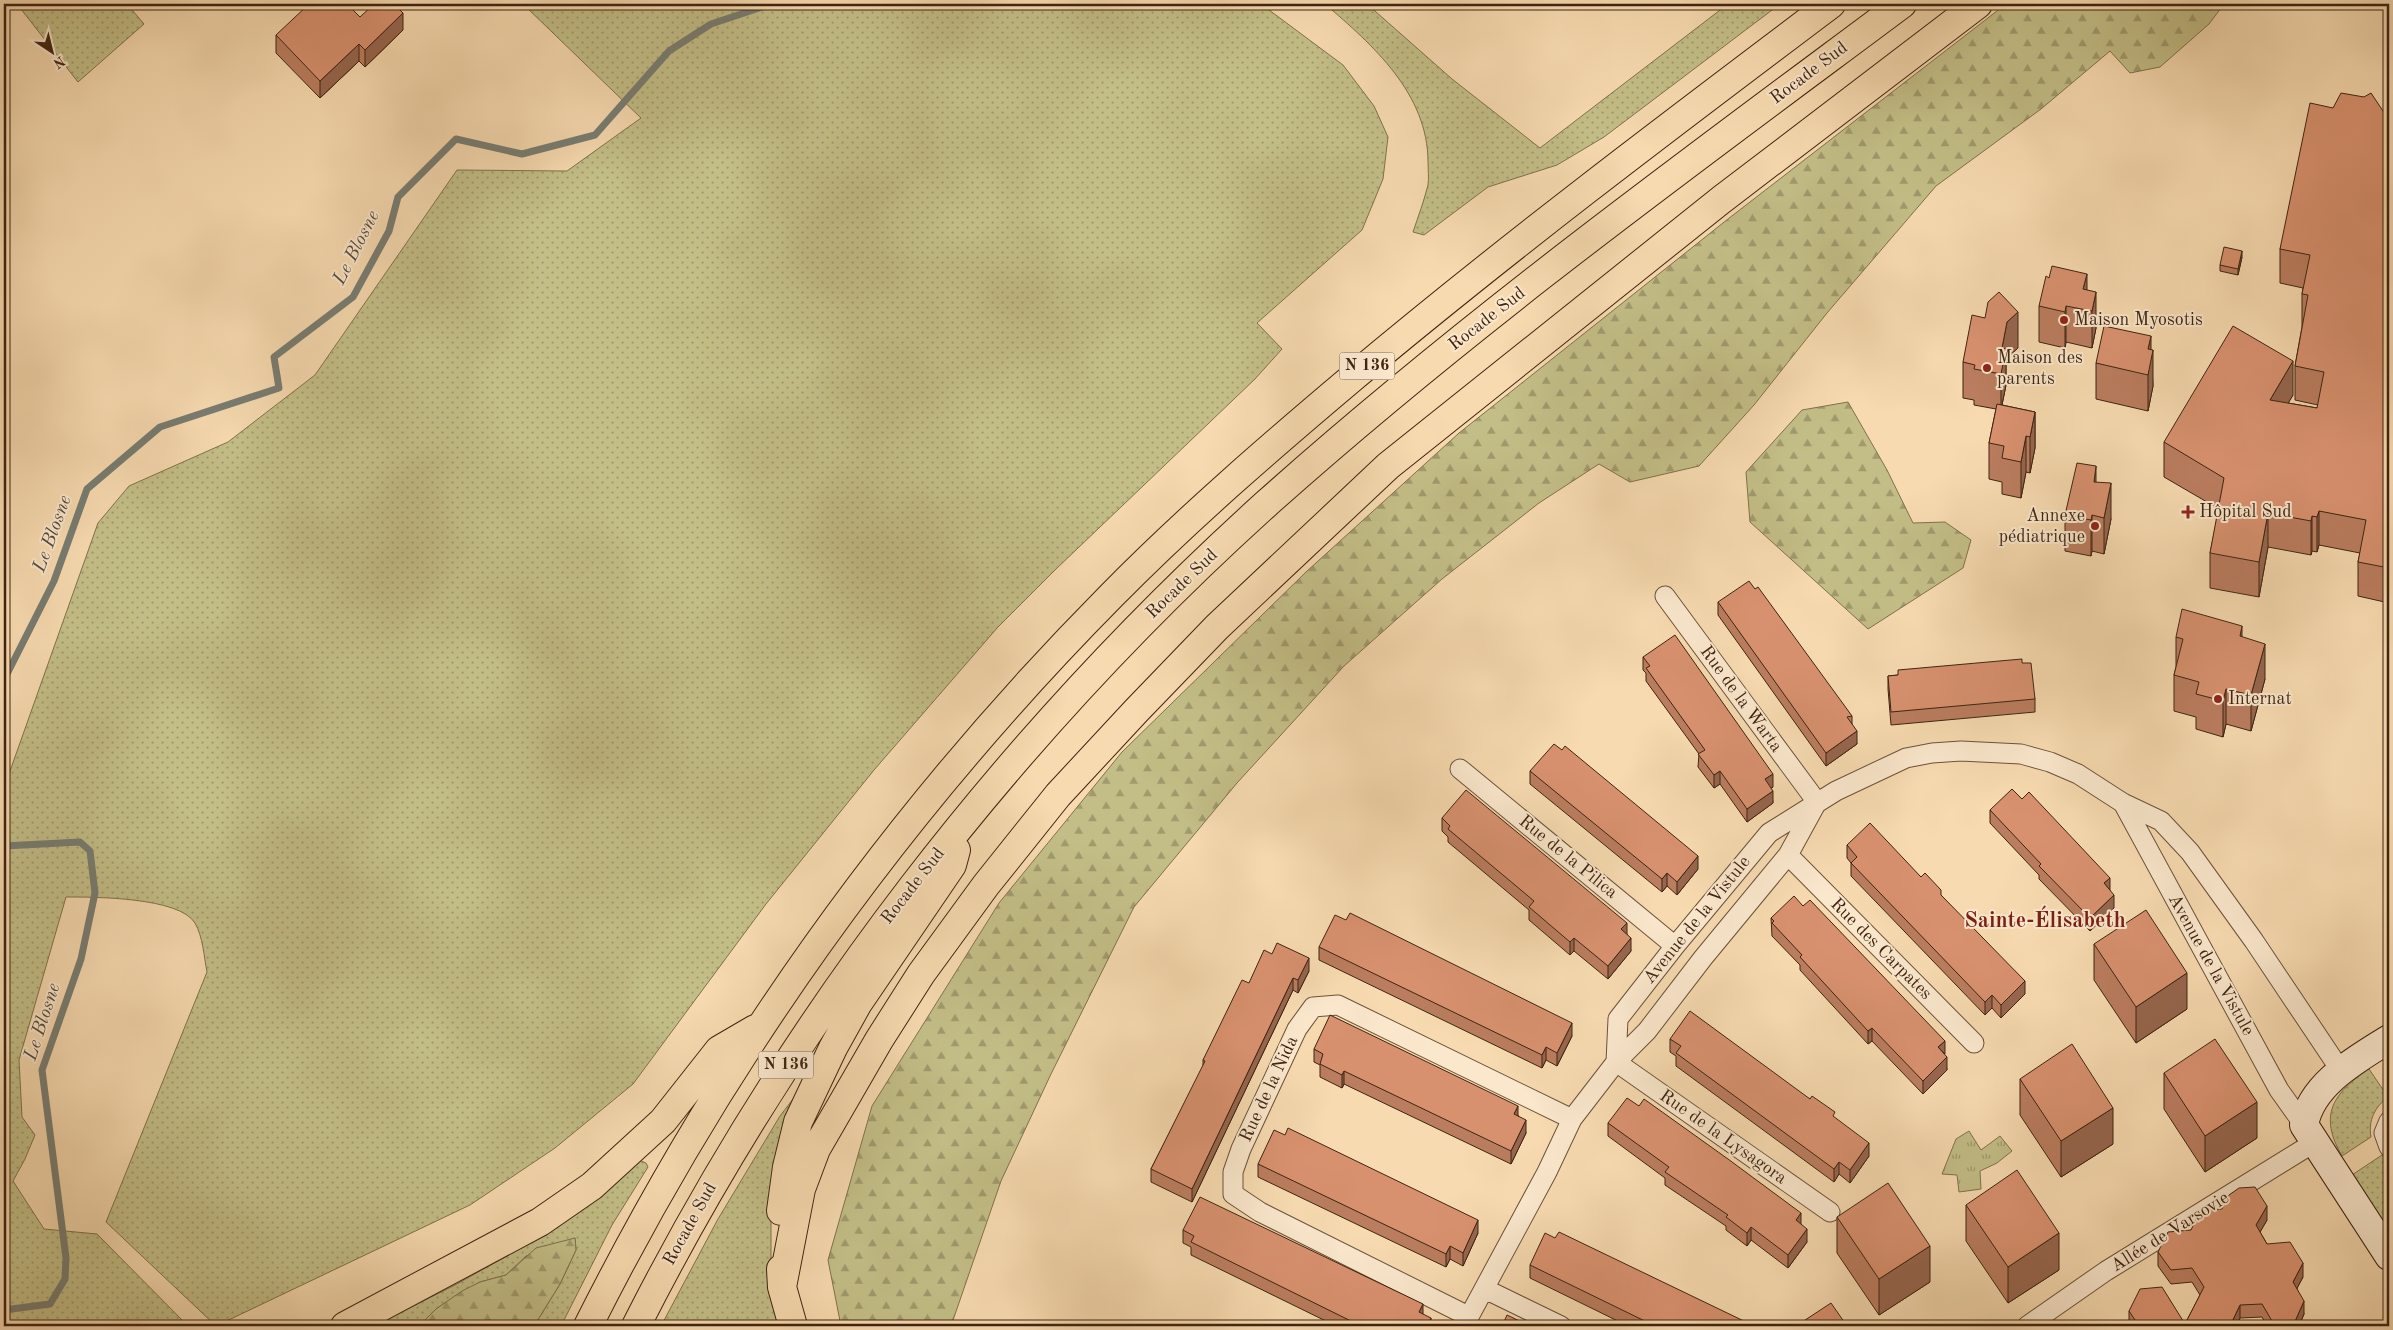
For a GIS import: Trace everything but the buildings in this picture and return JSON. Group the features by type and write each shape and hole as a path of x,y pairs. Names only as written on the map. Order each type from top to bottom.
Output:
{"highway":[{"name":"N 136","path":"588,1326 635,1236 700,1121 759,1027 851,896 958,763 1067,640 1169,539 1246,469 1459,289 1831,4"},
{"name":"Rocade Sud","path":"636,1326 714,1181 781,1072 885,922 963,821 1125,640 1264,506 1352,429 1452,346 1902,4"},
{"path":"782,1287 801,1189 816,1149 879,1040 921,974 986,885 1058,795 1217,627 1388,466 1721,200 1978,4"},
{"path":"793,1326 782,1287 779,1242 787,1167 798,1122 833,1048 858,1003 952,865 963,821"},
{"path":"345,1326 540,1222 592,1186 663,1121 719,1050 759,1027"}],"street":[{"name":"Rue de la Warta","path":"1665,596 1817,802"},
{"name":"Avenue de la Vistule","path":"1616,1062 1618,1019 1675,946 1769,833 1836,791 1906,758 1932,752 1961,750 2021,754 2050,762 2078,774 2122,803 2161,820 2190,852 2254,941 2341,1071"},
{"name":"Rue de la Pilica","path":"1460,769 1675,946"},
{"name":"Avenue de la Vistule","path":"1466,1321 1486,1289 1547,1172 1572,1119 1616,1062 1647,1031 1788,854 1817,802"},
{"name":"Avenue de la Vistule","path":"2122,803 2279,1090 2309,1134"},
{"name":"Rue des Carpates","path":"1788,854 1974,1043"},
{"name":"Rue de la Nida","path":"1466,1321 1260,1212 1233,1194 1233,1172 1242,1148 1297,1029 1313,1008 1338,1005 1572,1119"},
{"path":"2389,1039 2341,1071 2309,1107 2309,1134 2389,1256"},
{"name":"Rue de la Lysagora","path":"1616,1062 1830,1212"},
{"path":"2388,1123 2384,1133 2389,1147"},
{"name":"Allée de Varsovie","path":"2028,1326 2309,1134"},
{"path":"1486,1289 1560,1326"}],"green space":[{"path":"17,4 127,4 144,24 78,82"},
{"path":"523,4 1261,4 1343,65 1374,106 1388,137 1383,179 1362,230 1257,323 1282,349 1255,379 998,627 874,770 766,904 633,1084 555,1148 470,1205 216,1326 106,1222 207,972 200,934 195,923 186,914 155,903 115,898 66,897 19,1060 22,1117 35,1135 13,1181 44,1229 97,1234 188,1326 4,1326 4,788 98,523 129,486 228,442 315,375 457,170 567,171 641,118"},
{"path":"1325,4 1367,4 1452,79 1540,148 1728,4 1780,4 1604,137 1557,165 1488,187 1424,235 1413,232 1428,182 1426,137 1419,114 1395,73 1379,54"},
{"path":"2006,4 2224,4 2209,24 2160,67 2130,73 2110,51 2041,109 1936,186 1827,313 1754,405 1699,466 1630,482 1599,464 1539,503 1442,579 1344,666 1237,783 1134,907 1051,1074 1001,1181 951,1326 841,1326 828,1260 872,1106 999,903 1122,752 1306,572 1459,433 1728,219"},
{"path":"1848,402 1887,470 1913,523 1945,522 1971,540 1963,568 1868,629 1750,522 1746,472 1802,410"},
{"path":"2369,1069 2388,1097 2379,1105 2374,1114 2370,1131 2371,1137 2342,1156 2331,1128 2333,1106 2338,1096 2346,1087"},
{"path":"803,1086 776,1177 771,1222 771,1265 781,1326 661,1326 718,1219 780,1116"},
{"path":"1969,1131 1981,1150 2000,1136 2012,1151 1997,1163 1980,1171 1981,1189 1959,1192 1957,1175 1942,1174 1956,1139"},
{"path":"2382,1155 2389,1166 2389,1231 2352,1175"},
{"path":"639,1160 646,1163 648,1167 612,1225 561,1326 534,1326 560,1284 576,1250 575,1238 526,1256 506,1275 480,1282 436,1309 422,1323 416,1326 373,1326 455,1285 548,1233"},
{"path":"575,1238 576,1250 560,1284 534,1326 416,1326 462,1291 480,1282 506,1275 536,1248"}],"waterway":[{"name":"Le Blosne","path":"4,680 54,581 87,489 160,427 279,388 274,357 353,297 389,231 398,197 456,139 522,154 595,135 669,51 711,24 771,4"},
{"name":"Le Blosne","path":"4,846 80,842 90,851 95,893 81,959 42,1070 66,1258 65,1279 50,1304 4,1310"}],"place":[{"name":"Maison Myosotis","path":"2064,320"},
{"name":"Maison des parents","path":"1987,368"},
{"name":"Hôpital Sud","path":"2188,512"},
{"name":"Annexe pédiatrique","path":"2095,526"},
{"name":"Internat","path":"2218,699"}],"district":[{"name":"Sainte-Élisabeth","path":"2045,921"}]}
